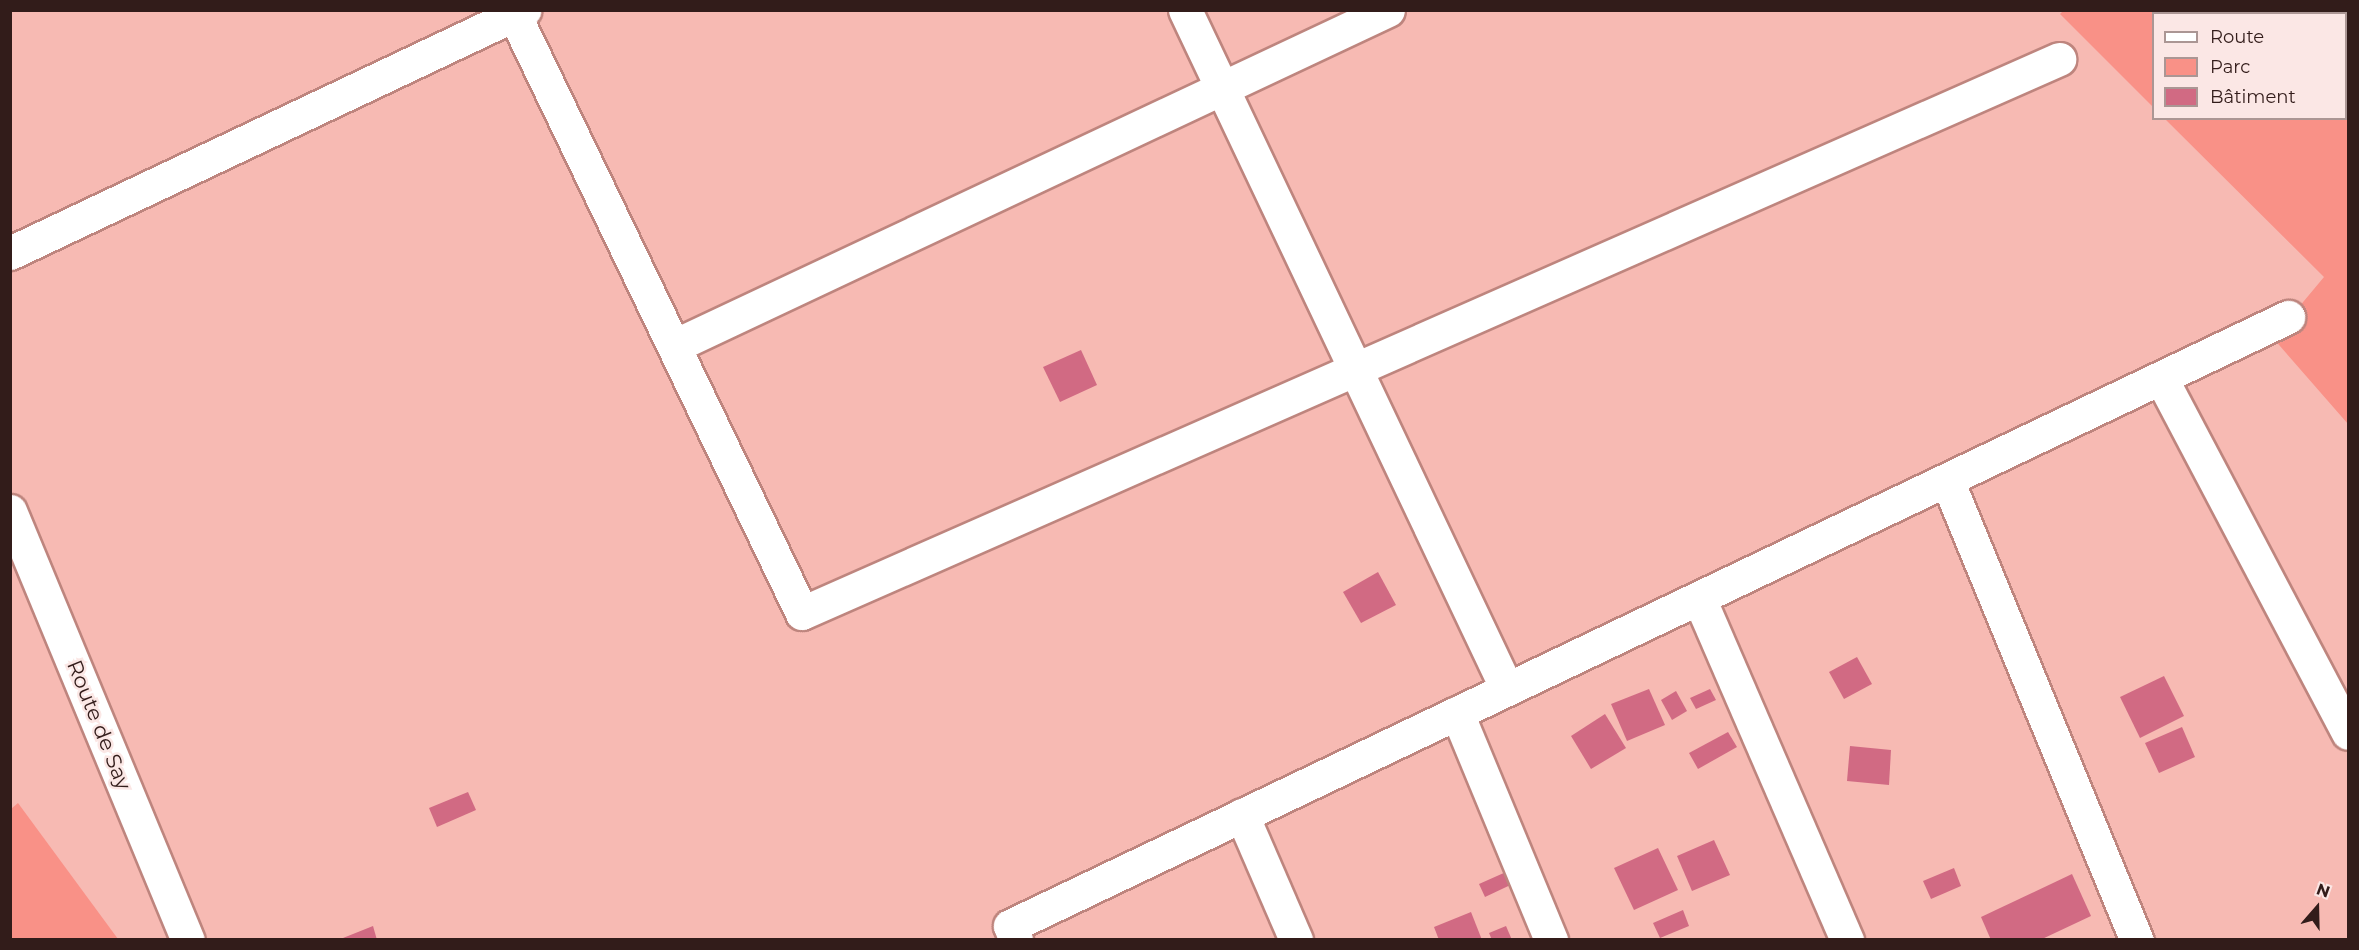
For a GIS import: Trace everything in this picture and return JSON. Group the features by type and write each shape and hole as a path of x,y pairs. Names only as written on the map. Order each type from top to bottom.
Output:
{"street":[{"path":"1185,10 1507,689"},
{"path":"674,346 1388,10"},
{"path":"10,253 517,12 802,613 2059,59"},
{"path":"1016,939 1010,926 2288,317"},
{"path":"2161,378 2349,733"},
{"path":"1947,480 2137,939"},
{"name":"Route de Say","path":"10,511 188,939"},
{"path":"1699,598 1847,939"},
{"path":"1458,713 1551,939"},
{"path":"1242,815 1296,939"}],"green space":[{"path":"2064,10 2348,11 2348,424 2273,338 2324,277 2166,120 2347,120 2347,12 2152,12 2152,106 2060,14"},
{"path":"18,803 118,939 11,939 11,809"}],"building":[{"path":"1081,350 1097,385 1060,402 1043,367"},
{"path":"1378,572 1396,605 1361,623 1343,592"},
{"path":"1857,657 1872,684 1844,699 1829,672"},
{"path":"2164,676 2184,716 2140,738 2120,697"},
{"path":"1649,689 1665,725 1627,741 1611,704"},
{"path":"1710,689 1716,700 1696,709 1690,698"},
{"path":"1676,691 1687,711 1672,720 1661,700"},
{"path":"1605,714 1626,748 1591,769 1571,736"},
{"path":"2182,727 2195,757 2159,773 2145,743"},
{"path":"1728,732 1737,747 1698,769 1689,753"},
{"path":"1850,746 1891,750 1889,785 1847,781"},
{"path":"468,792 476,810 437,827 429,808"},
{"path":"1714,840 1730,875 1692,891 1677,856"},
{"path":"1658,848 1678,890 1634,910 1614,868"},
{"path":"1515,868 1521,880 1485,897 1479,884"},
{"path":"1954,868 1961,886 1931,899 1923,881"},
{"path":"2072,874 2091,916 2040,940 1991,940 1981,917"},
{"path":"1683,910 1689,926 1660,938 1653,923"},
{"path":"1471,912 1482,940 1439,940 1434,927"},
{"path":"373,926 377,940 344,940 343,938"},
{"path":"1506,926 1512,940 1492,940 1489,933"}]}
